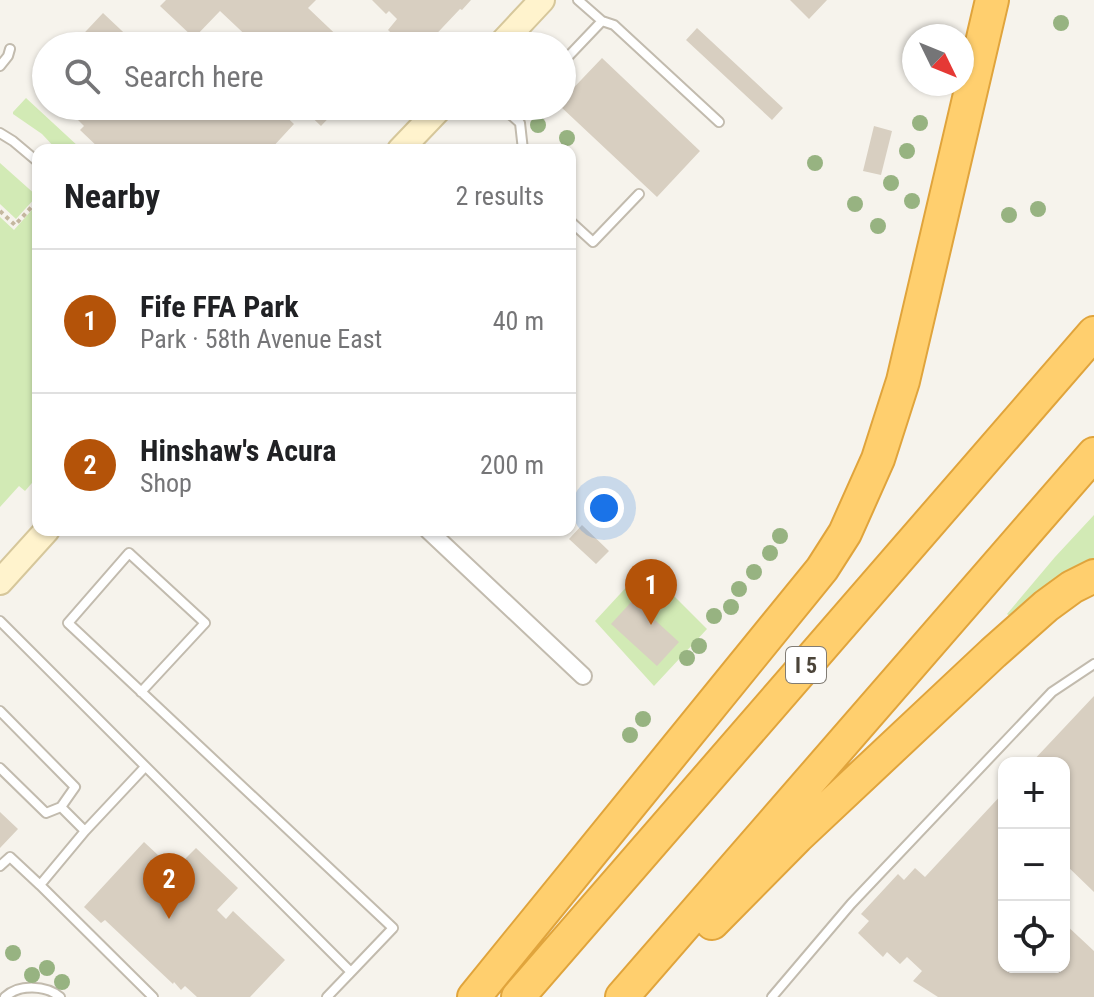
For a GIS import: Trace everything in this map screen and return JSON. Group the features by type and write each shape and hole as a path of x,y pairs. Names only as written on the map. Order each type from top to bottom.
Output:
{"highway":[{"path":"474,997 822,569 845,533 878,459 903,381 992,0"},
{"name":"I 5","path":"518,997 1094,333"},
{"path":"622,997 1094,454"},
{"path":"639,997 797,837 993,653 1046,606 1094,576"}],"main road":[{"path":"512,32 542,0"},
{"path":"406,144 429,120"},
{"path":"0,582 42,536"}],"street":[{"path":"434,536 583,676"}],"lane":[{"path":"578,0 602,21 614,25 719,122"},
{"path":"576,48 602,21"},
{"path":"0,66 10,49"},
{"path":"517,120 520,123 522,144"},
{"path":"0,133 32,157"},
{"path":"576,226 593,242 639,194"},
{"path":"141,692 205,623 129,553 68,623 141,692 393,928 327,997"},
{"path":"0,621 351,972"},
{"path":"772,997 851,904 1052,692 1094,664"},
{"path":"0,711 75,787 61,807 46,813 0,768"},
{"path":"40,885 145,767"},
{"path":"61,807 85,831"},
{"path":"0,866 10,857 153,997"},
{"path":"5,997 9,993 30,988 53,990 60,997"}],"path":[{"path":"0,211 15,225 32,207"}],"green space":[{"path":"26,98 32,104 32,120 50,120 76,144 51,144 13,112"},
{"path":"0,163 32,192 32,201 16,219 0,204"},
{"path":"32,210 32,483 25,491 19,486 0,507 0,217 14,230"},
{"path":"1094,515 1094,559 1011,617 1007,614 1055,557"},
{"path":"645,567 707,629 654,686 595,621"}],"building":[{"path":"166,0 316,0 308,8 333,32 242,32 220,11 200,32 188,32 160,6"},
{"path":"372,0 471,0 438,32 390,32 388,30 397,19 389,11 386,14"},
{"path":"790,0 827,0 809,19"},
{"path":"103,13 123,32 85,32"},
{"path":"697,28 783,108 772,120 686,40"},
{"path":"602,58 700,151 657,197 575,120 576,85"},
{"path":"78,120 290,120 294,124 276,144 95,144 80,130 84,126"},
{"path":"874,126 892,131 881,175 863,171"},
{"path":"582,525 609,551 596,564 569,539 576,536"},
{"path":"633,600 679,642 657,666 611,624"},
{"path":"1094,696 1094,892 1070,869 1070,757 1037,757"},
{"path":"998,798 998,973 1070,973 1070,929 1094,951 1094,997 938,997 913,981 922,971 907,957 900,964 887,952 883,957 858,933 869,921 861,914 898,874 904,880 915,868 925,877"},
{"path":"0,812 18,829 0,848"},
{"path":"144,842 174,870 196,848 238,888 217,910 226,919 233,911 285,960 250,997 197,997 185,986 181,990 105,920 101,923 84,907"}],"place":[{"name":"Fife FFA Park","path":"651,625"},
{"name":"Hinshaw's Acura","path":"169,919"}]}
